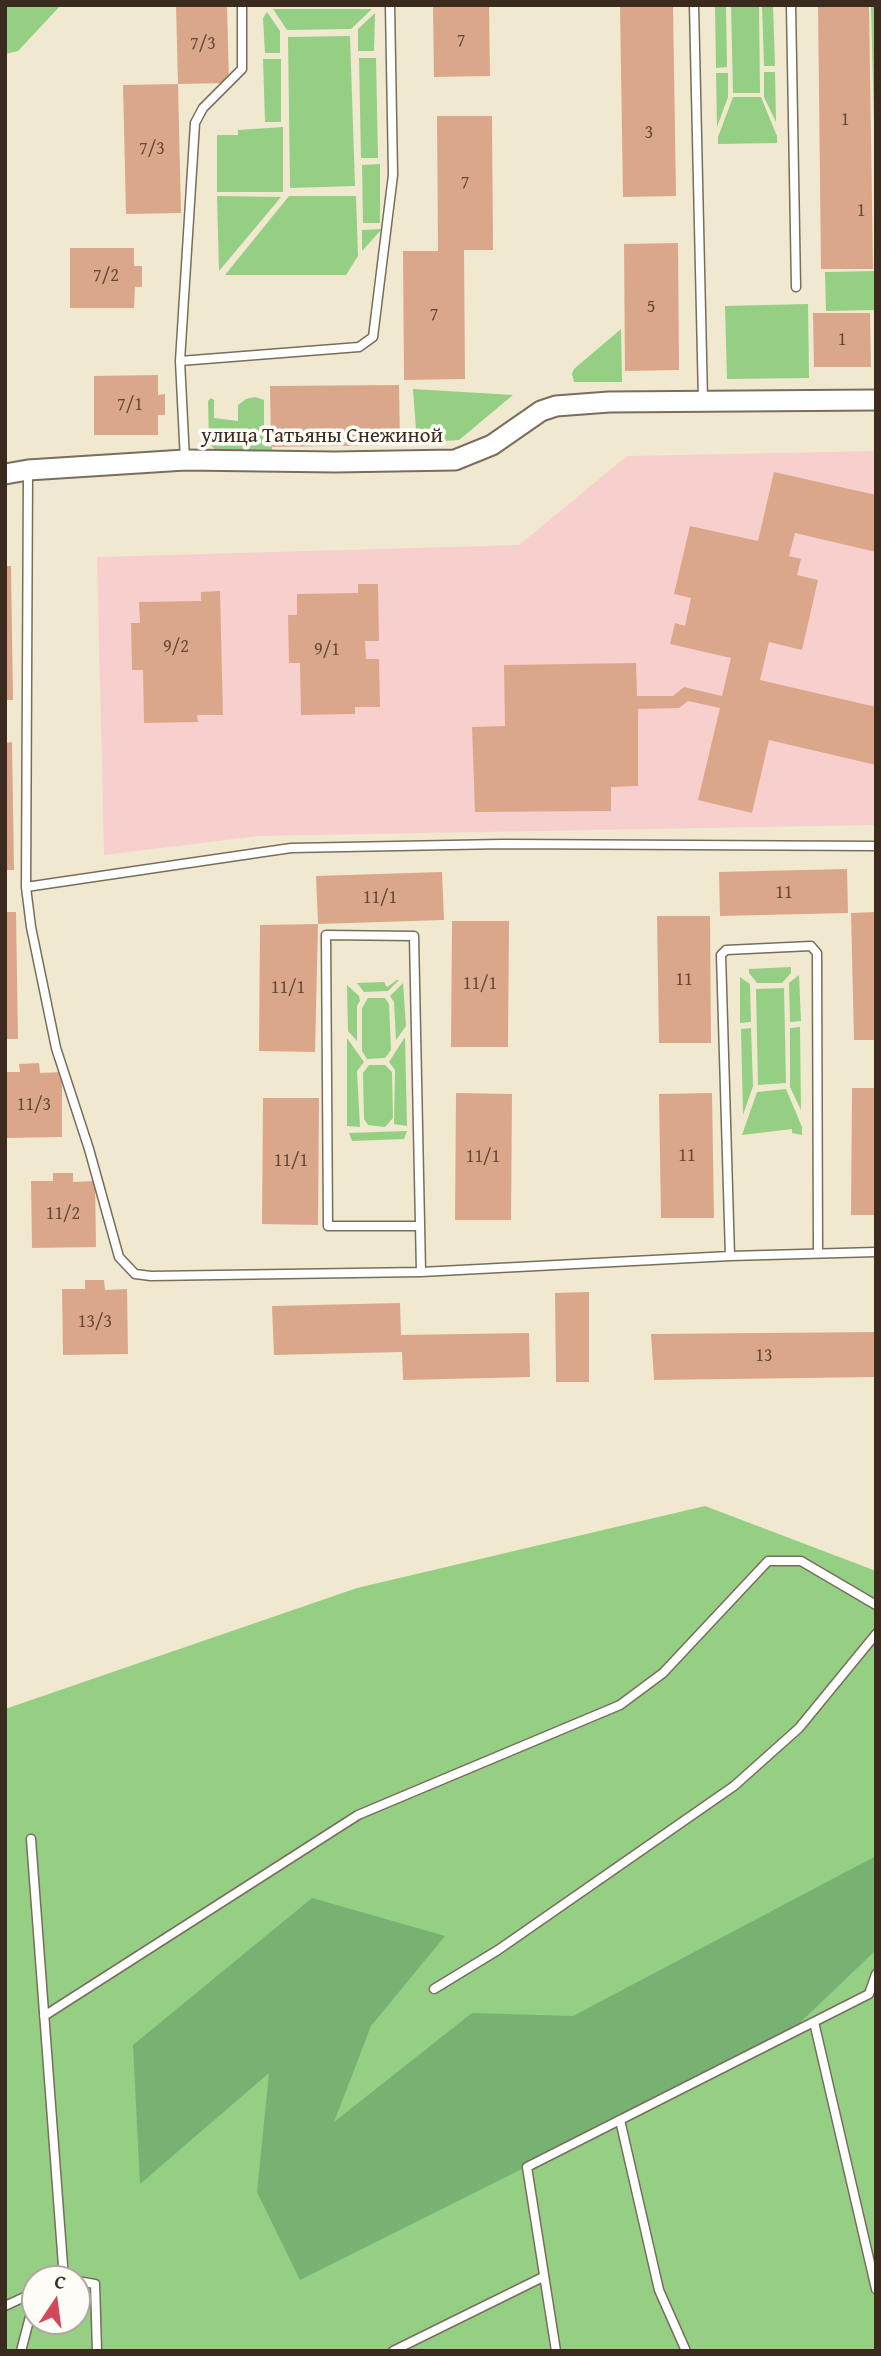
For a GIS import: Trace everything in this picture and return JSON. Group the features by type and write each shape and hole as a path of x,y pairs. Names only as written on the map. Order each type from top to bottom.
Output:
{"street":[{"name":"улица Татьяны Снежиной","path":"5,474 28,470 185,460 455,460 492,445 541,411 556,406 609,402 876,400"}],"lane":[{"path":"185,460 180,361 195,123 203,108 242,69 242,5"},
{"path":"180,361 359,347 373,337 393,175 390,5"},
{"path":"694,5 703,401"},
{"path":"791,5 796,287"},
{"path":"28,470 26,887 31,927 56,1048 89,1149 119,1257 135,1274 152,1276 421,1272 818,1252 876,1252"},
{"path":"26,887 291,848 503,844 876,846"},
{"path":"420,1226 328,1226 326,935 414,936 421,1272"},
{"path":"730,1256 720,958 726,950 811,946 817,953 818,1252"},
{"path":"44,2016 358,1815 620,1705 663,1673 768,1561 801,1561 876,1605"},
{"path":"434,1989 498,1950 734,1786 799,1728 876,1633"},
{"path":"31,1839 64,2265"},
{"path":"556,2351 527,2167 869,1994 876,1974"},
{"path":"814,2022 876,2289"},
{"path":"620,2120 659,2290 686,2351"},
{"path":"393,2351 543,2277"},
{"path":"91,2283 95,2284 97,2351"},
{"path":"5,2306 21,2299"}],"shaded area":[{"path":"876,451 876,825 259,836 104,855 97,557 519,545 627,456"}],"green space":[{"path":"5,5 61,5 18,51 5,54"},
{"path":"715,5 726,5 727,67 716,68"},
{"path":"731,5 759,5 760,93 733,93"},
{"path":"762,5 773,5 775,66 764,66"},
{"path":"871,5 876,5 876,206"},
{"path":"273,9 372,9 351,29 287,30"},
{"path":"267,12 280,31 280,53 265,53 263,18"},
{"path":"375,13 374,51 358,51 358,29"},
{"path":"350,36 355,186 290,188 288,37"},
{"path":"359,58 376,58 378,158 361,158"},
{"path":"263,59 281,59 281,122 265,122"},
{"path":"764,72 775,72 776,122 764,97"},
{"path":"716,73 728,73 728,97 717,127"},
{"path":"733,97 761,97 777,136 777,143 718,144 718,137"},
{"path":"283,127 283,192 217,192 217,135 238,135 238,130"},
{"path":"380,164 380,223 363,223 362,165"},
{"path":"217,196 281,197 219,271"},
{"path":"289,196 356,196 358,256 346,275 225,275"},
{"path":"382,229 362,251 362,230"},
{"path":"876,271 876,310 826,311 825,272"},
{"path":"808,304 809,378 727,379 725,306"},
{"path":"621,329 622,382 574,382 574,369"},
{"path":"413,389 513,395 459,440 417,443"},
{"path":"255,397 264,400 264,446 272,447 272,453 217,451 209,444 208,401 211,398 214,400 214,418 238,421 238,405"},
{"path":"791,967 791,973 782,983 757,983 749,973 749,969"},
{"path":"799,975 801,1021 790,1022 789,983"},
{"path":"740,977 750,984 751,1022 740,1023"},
{"path":"397,980 388,991 364,992 357,983 384,982 387,987"},
{"path":"403,983 406,1026 396,1040 394,1002 390,996"},
{"path":"347,985 359,996 360,1001 357,1006 357,1041 348,1031"},
{"path":"784,988 786,1083 758,1085 756,989"},
{"path":"368,998 385,998 389,1004 391,1050 385,1058 367,1059 362,1051 362,1008"},
{"path":"800,1027 801,1110 790,1087 790,1028"},
{"path":"751,1028 753,1086 743,1115 741,1029"},
{"path":"405,1037 407,1126 394,1124 395,1070 389,1062"},
{"path":"347,1038 364,1062 357,1071 360,1127 347,1126"},
{"path":"369,1065 385,1065 392,1072 393,1118 385,1127 368,1125 364,1119 363,1073"},
{"path":"786,1089 802,1127 802,1135 792,1133 792,1129 742,1135 757,1092"},
{"path":"407,1131 404,1139 352,1141 349,1133"},
{"path":"705,1506 876,1571 876,2351 5,2351 5,1709 357,1588"},
{"path":"876,1856 876,1950 784,2038 300,2280 257,2192 269,2073 140,2184 133,2045 312,1898 445,1936 371,2026 334,2122 472,2013 573,2016"}],"building":[{"path":"176,5 227,5 229,83 178,84"},
{"path":"433,5 489,5 490,76 434,77"},
{"path":"620,5 673,5 676,196 623,197"},
{"path":"818,5 869,5 873,269 821,269"},
{"path":"178,84 181,213 126,214 123,85"},
{"path":"437,116 492,116 493,250 464,250 465,379 404,380 403,251 438,251"},
{"path":"678,243 679,370 625,371 624,244"},
{"path":"70,248 134,248 134,266 142,266 142,287 135,287 134,308 70,308"},
{"path":"813,313 870,313 871,367 814,367"},
{"path":"158,375 158,395 165,394 165,415 158,415 158,435 94,435 94,376"},
{"path":"399,385 400,445 271,447 270,386"},
{"path":"774,472 876,495 876,552 795,533 789,556 801,559 797,575 818,580 802,650 769,642 760,680 876,707 876,765 769,740 752,813 698,800 720,708 688,701 679,708 638,709 638,786 611,787 611,811 475,812 472,727 505,726 504,665 636,663 637,696 673,696 684,687 722,696 731,658 670,644 675,623 685,626 691,598 674,594 690,526 758,541"},
{"path":"5,566 11,566 13,700 5,700"},
{"path":"358,584 378,584 379,641 365,641 366,659 379,659 380,707 355,707 355,714 301,715 300,663 289,663 288,615 297,615 297,594 358,593"},
{"path":"220,591 223,715 197,715 198,722 144,723 143,670 132,670 131,623 140,623 139,602 201,601 201,592"},
{"path":"12,742 14,870 5,870 5,743"},
{"path":"847,869 848,913 720,916 719,872"},
{"path":"442,872 444,920 318,924 316,876"},
{"path":"5,912 16,912 18,1039 5,1039"},
{"path":"876,912 876,1040 854,1040 851,913"},
{"path":"657,916 710,916 711,1043 659,1043"},
{"path":"452,921 509,921 508,1047 451,1047"},
{"path":"318,924 315,1052 259,1051 260,925"},
{"path":"39,1063 40,1073 62,1072 62,1137 5,1138 5,1072 20,1072 19,1064"},
{"path":"852,1088 876,1088 876,1215 851,1215"},
{"path":"456,1093 512,1094 511,1220 455,1220"},
{"path":"712,1093 714,1218 661,1218 659,1094"},
{"path":"263,1098 319,1098 318,1225 262,1224"},
{"path":"53,1173 73,1173 73,1182 95,1181 96,1247 32,1248 31,1181 53,1181"},
{"path":"85,1280 104,1280 105,1290 127,1289 128,1354 63,1355 62,1289 85,1289"},
{"path":"589,1292 589,1382 556,1382 555,1293"},
{"path":"400,1303 401,1335 529,1333 530,1377 403,1380 402,1352 274,1355 272,1306"},
{"path":"876,1332 876,1377 654,1380 651,1334"}]}
